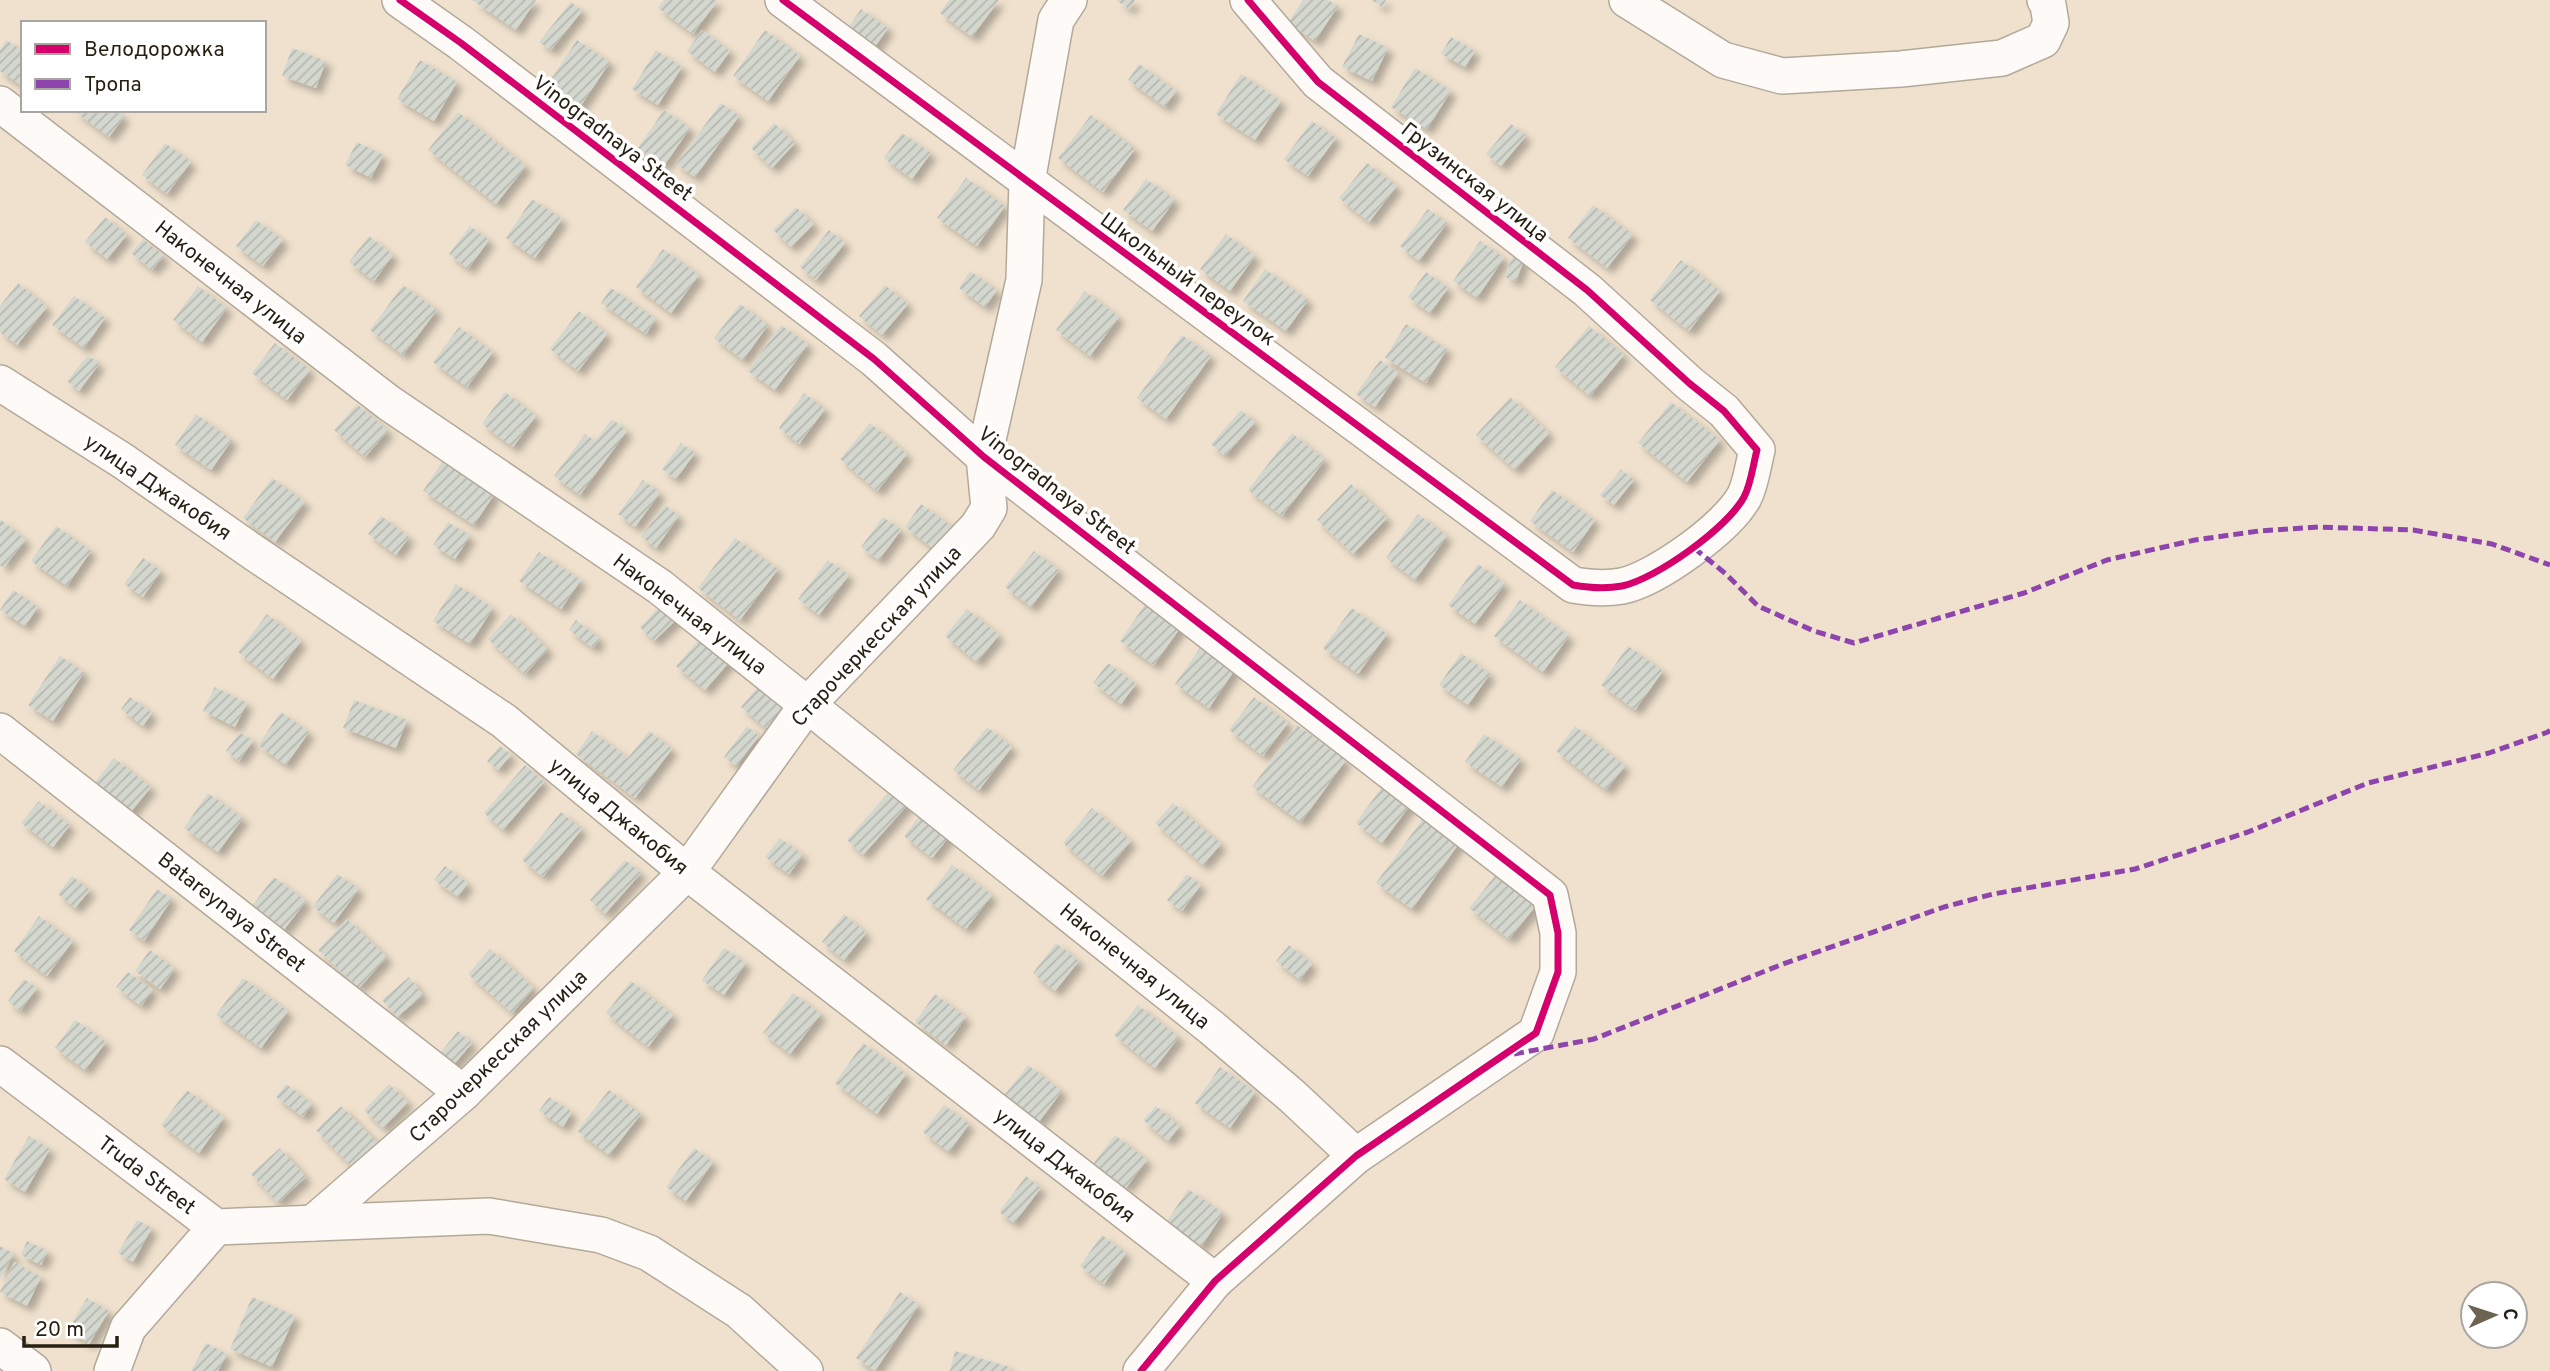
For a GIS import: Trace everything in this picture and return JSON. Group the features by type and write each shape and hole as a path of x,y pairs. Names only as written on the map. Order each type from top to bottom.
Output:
{"street":[{"name":"Vinogradnaya Street","path":"400,0 461,43 874,359 984,457 1550,895 1558,933 1558,972 1536,1033 1356,1156 1215,1281 1141,1371"},
{"name":"Школьный переулок","path":"783,0 1573,585"},
{"name":"Старочеркесская улица","path":"313,1223 463,1093 687,872 807,705 978,527 989,508 984,457 1024,280 1027,182 1056,20 1069,0"},
{"name":"Грузинская улица","path":"1248,0 1318,82 1587,290 1689,383 1724,411 1757,450 1744,497 1727,519 1695,548 1637,582 1593,589 1573,585"},
{"path":"1627,0 1723,60 1782,76 1901,69 2003,58 2043,40 2051,23 2045,0"},
{"name":"Наконечная улица","path":"0,104 389,403 660,587 1212,1028 1292,1096 1356,1156"},
{"name":"улица Джакобия","path":"0,383 123,461 504,721 687,872 1215,1281"},
{"name":"Batareynaya Street","path":"0,730 463,1093"},
{"name":"Truda Street","path":"0,1064 216,1227 313,1223"},
{"path":"313,1223 489,1216 601,1235 649,1253 739,1311 805,1371"},
{"path":"112,1371 128,1328 216,1227"},
{"path":"0,1346 33,1371"}],"building":[{"path":"472,0 536,0 516,30"},
{"path":"664,0 718,0 693,34 658,8"},
{"path":"949,0 999,0 972,37 940,13"},
{"path":"1116,0 1135,0 1129,9"},
{"path":"1303,0 1328,0 1338,6 1315,41 1288,23"},
{"path":"1371,0 1386,0 1382,7"},
{"path":"571,2 582,11 551,50 539,42"},
{"path":"861,9 888,28 870,54 843,35"},
{"path":"702,30 730,51 715,72 687,51"},
{"path":"765,30 800,56 768,101 733,76"},
{"path":"1359,34 1388,48 1372,81 1342,67"},
{"path":"1451,37 1475,51 1465,67 1441,54"},
{"path":"6,40 21,50 21,85 0,71 0,50"},
{"path":"577,40 610,62 580,107 547,85"},
{"path":"292,48 326,61 316,88 282,76"},
{"path":"656,50 682,67 658,105 632,89"},
{"path":"420,60 457,82 434,121 397,99"},
{"path":"1139,64 1176,91 1165,107 1128,80"},
{"path":"1415,68 1451,91 1427,129 1391,107"},
{"path":"1241,74 1281,101 1255,140 1216,114"},
{"path":"721,103 739,116 695,177 676,164"},
{"path":"664,110 690,128 664,166 638,148"},
{"path":"76,112 118,112 124,117 109,137"},
{"path":"458,112 526,166 496,204 428,150"},
{"path":"1091,115 1135,149 1103,192 1058,158"},
{"path":"1312,121 1336,138 1308,176 1284,159"},
{"path":"774,123 795,143 772,168 751,148"},
{"path":"1511,124 1526,136 1501,166 1486,154"},
{"path":"902,133 931,153 912,179 884,158"},
{"path":"357,142 383,155 371,178 345,165"},
{"path":"165,143 191,162 167,194 142,175"},
{"path":"1367,163 1397,186 1369,222 1339,198"},
{"path":"966,178 1005,206 977,246 937,218"},
{"path":"1146,179 1175,200 1152,231 1123,210"},
{"path":"532,199 562,219 535,258 506,238"},
{"path":"1593,205 1633,235 1607,268 1568,238"},
{"path":"796,207 814,224 791,247 773,230"},
{"path":"1428,209 1447,223 1419,261 1400,246"},
{"path":"105,217 127,235 107,259 85,242"},
{"path":"256,220 283,240 263,266 236,246"},
{"path":"470,226 489,240 468,269 449,254"},
{"path":"829,230 845,243 816,280 800,267"},
{"path":"1226,234 1255,256 1230,291 1200,269"},
{"path":"369,236 393,255 374,281 349,262"},
{"path":"143,239 164,256 152,270 131,253"},
{"path":"1480,241 1504,258 1477,298 1453,281"},
{"path":"663,249 699,275 671,313 636,287"},
{"path":"1514,252 1525,257 1516,281 1505,277"},
{"path":"1681,260 1720,291 1689,331 1650,300"},
{"path":"1265,269 1308,300 1286,331 1243,301"},
{"path":"970,271 997,290 985,307 959,288"},
{"path":"1426,272 1448,288 1430,313 1408,297"},
{"path":"18,283 47,307 17,345 0,332 0,306"},
{"path":"403,285 437,310 403,355 370,330"},
{"path":"885,285 908,304 882,335 859,316"},
{"path":"198,286 227,308 202,342 173,320"},
{"path":"611,288 656,319 646,334 601,303"},
{"path":"1085,291 1119,317 1090,356 1056,330"},
{"path":"74,296 105,318 84,348 52,325"},
{"path":"740,304 768,325 743,360 714,338"},
{"path":"579,311 607,334 578,371 550,349"},
{"path":"1406,324 1447,349 1426,383 1385,358"},
{"path":"781,325 808,344 775,390 748,371"},
{"path":"1589,326 1624,355 1590,396 1555,367"},
{"path":"459,327 493,352 467,387 433,362"},
{"path":"1182,335 1211,356 1166,419 1137,398"},
{"path":"275,343 310,370 287,400 252,373"},
{"path":"88,355 99,364 79,391 67,381"},
{"path":"1380,360 1398,373 1375,407 1356,394"},
{"path":"505,392 536,416 513,447 482,424"},
{"path":"804,393 825,409 799,444 779,428"},
{"path":"1510,397 1549,433 1515,470 1476,435"},
{"path":"1671,402 1720,440 1687,482 1638,443"},
{"path":"357,404 388,431 365,457 334,430"},
{"path":"1241,410 1255,422 1225,456 1211,444"},
{"path":"196,414 232,440 211,470 175,445"},
{"path":"612,419 627,431 580,495 554,476 585,434 595,441"},
{"path":"870,423 907,454 877,491 840,459"},
{"path":"1292,433 1325,460 1282,516 1248,490"},
{"path":"681,443 695,453 676,479 662,469"},
{"path":"444,459 495,493 474,525 423,491"},
{"path":"1621,469 1634,480 1614,505 1600,495"},
{"path":"272,478 305,502 275,542 243,518"},
{"path":"643,480 660,493 635,527 618,514"},
{"path":"1351,484 1387,518 1353,554 1317,520"},
{"path":"1552,490 1595,520 1573,552 1530,521"},
{"path":"921,504 955,529 938,552 905,527"},
{"path":"665,505 679,516 656,548 641,537"},
{"path":"1418,514 1447,536 1415,580 1386,558"},
{"path":"381,516 409,537 396,555 368,534"},
{"path":"883,517 901,530 879,560 861,547"},
{"path":"0,519 26,540 3,568 0,565"},
{"path":"448,522 470,536 455,559 433,545"},
{"path":"56,526 91,551 67,586 31,561"},
{"path":"735,538 778,569 740,620 698,588"},
{"path":"1034,551 1059,570 1031,607 1005,587"},
{"path":"539,552 581,580 561,609 519,581"},
{"path":"143,558 161,571 143,597 124,584"},
{"path":"828,560 849,575 819,615 798,599"},
{"path":"1478,564 1505,584 1475,624 1448,605"},
{"path":"456,584 493,608 470,644 433,621"},
{"path":"13,590 38,607 25,626 0,610"},
{"path":"1151,596 1185,621 1154,665 1120,641"},
{"path":"1520,600 1569,636 1543,672 1494,636"},
{"path":"663,603 678,618 654,641 640,627"},
{"path":"1352,608 1387,634 1358,674 1323,648"},
{"path":"967,609 999,635 977,662 945,636"},
{"path":"267,614 301,641 273,679 238,652"},
{"path":"511,614 548,649 525,674 488,639"},
{"path":"576,620 600,639 593,648 569,630"},
{"path":"702,636 731,660 705,690 676,666"},
{"path":"1204,642 1238,665 1209,708 1175,684"},
{"path":"1628,646 1663,671 1635,710 1601,685"},
{"path":"1461,653 1490,674 1468,705 1439,685"},
{"path":"60,656 84,672 53,721 28,705"},
{"path":"1108,663 1136,684 1121,704 1093,683"},
{"path":"761,683 786,704 766,728 741,707"},
{"path":"215,687 247,703 235,727 203,711"},
{"path":"130,697 152,713 143,726 121,709"},
{"path":"1254,697 1288,723 1263,756 1229,730"},
{"path":"354,700 407,720 396,748 343,728"},
{"path":"281,712 309,732 286,765 258,745"},
{"path":"1297,725 1346,760 1301,822 1252,787"},
{"path":"747,726 759,736 736,766 724,757"},
{"path":"1575,726 1625,766 1606,790 1556,751"},
{"path":"987,727 1012,747 979,790 953,770"},
{"path":"592,731 628,758 649,731 672,749 635,798 576,754"},
{"path":"240,732 253,741 239,761 226,751"},
{"path":"1484,734 1521,759 1502,787 1465,762"},
{"path":"500,746 511,755 498,770 487,761"},
{"path":"114,758 151,787 126,818 90,789"},
{"path":"525,765 544,782 503,830 484,813"},
{"path":"1387,780 1414,800 1382,843 1356,823"},
{"path":"894,786 911,801 863,855 847,840"},
{"path":"208,793 243,818 218,852 184,828"},
{"path":"39,801 70,825 53,847 21,823"},
{"path":"1173,803 1221,844 1203,865 1155,823"},
{"path":"1092,808 1131,841 1102,876 1063,843"},
{"path":"923,811 952,833 932,858 904,836"},
{"path":"561,812 582,829 543,877 522,860"},
{"path":"1425,816 1460,842 1412,909 1376,883"},
{"path":"780,838 803,855 789,874 765,857"},
{"path":"625,860 641,873 605,914 590,900"},
{"path":"952,865 992,895 966,929 926,899"},
{"path":"445,866 468,883 458,897 434,880"},
{"path":"1499,871 1538,903 1509,939 1469,908"},
{"path":"337,874 359,889 334,923 313,907"},
{"path":"1187,874 1201,885 1182,911 1167,900"},
{"path":"72,876 90,890 75,908 58,894"},
{"path":"274,877 306,901 283,931 251,907"},
{"path":"157,889 172,899 144,941 129,930"},
{"path":"844,914 866,933 844,960 822,942"},
{"path":"39,916 73,941 47,976 14,951"},
{"path":"347,919 387,957 359,988 318,950"},
{"path":"1056,943 1079,961 1055,991 1033,973"},
{"path":"1289,945 1312,964 1300,980 1276,961"},
{"path":"724,948 746,963 724,995 702,980"},
{"path":"490,949 534,988 512,1013 468,974"},
{"path":"150,950 175,969 160,989 135,971"},
{"path":"128,972 153,990 141,1006 116,987"},
{"path":"409,977 423,995 397,1017 382,1000"},
{"path":"243,978 288,1011 261,1048 216,1015"},
{"path":"24,979 37,988 20,1011 8,1001"},
{"path":"631,981 673,1015 648,1047 606,1013"},
{"path":"793,993 821,1014 790,1054 763,1033"},
{"path":"935,994 966,1017 946,1045 915,1022"},
{"path":"1138,1005 1179,1037 1155,1068 1114,1035"},
{"path":"75,1020 106,1042 85,1070 55,1048"},
{"path":"458,1031 472,1043 450,1069 437,1057"},
{"path":"863,1043 906,1074 877,1114 835,1083"},
{"path":"1028,1065 1062,1091 1038,1123 1003,1097"},
{"path":"1220,1067 1255,1092 1230,1128 1195,1103"},
{"path":"286,1084 312,1104 303,1117 276,1097"},
{"path":"389,1084 408,1102 383,1128 364,1110"},
{"path":"187,1090 224,1118 199,1153 161,1125"},
{"path":"609,1090 641,1114 609,1155 577,1131"},
{"path":"549,1097 572,1112 563,1127 539,1111"},
{"path":"944,1105 969,1124 949,1152 923,1132"},
{"path":"341,1106 379,1144 354,1169 316,1130"},
{"path":"1156,1106 1180,1126 1168,1141 1143,1120"},
{"path":"1115,1135 1147,1160 1126,1188 1093,1164"},
{"path":"29,1136 50,1149 25,1192 4,1179"},
{"path":"280,1148 306,1177 278,1203 251,1174"},
{"path":"694,1148 713,1162 686,1201 666,1187"},
{"path":"1026,1176 1041,1188 1014,1223 999,1212"},
{"path":"1188,1189 1223,1213 1201,1247 1166,1223"},
{"path":"137,1220 152,1228 133,1262 118,1253"},
{"path":"1102,1235 1126,1253 1104,1284 1080,1266"},
{"path":"27,1241 48,1251 41,1265 21,1255"},
{"path":"0,1246 14,1254 0,1278"},
{"path":"14,1262 41,1277 27,1306 0,1292"},
{"path":"900,1292 919,1305 875,1371 856,1358"},
{"path":"252,1297 295,1316 272,1367 230,1349"},
{"path":"87,1298 109,1311 89,1344 68,1330"},
{"path":"206,1343 227,1354 218,1371 191,1371"},
{"path":"955,1351 1010,1367 1009,1371 950,1371"}],"marked path":[{"path":"1694,548 1726,574 1758,606 1814,631 1854,643 2024,593 2107,560 2195,540 2259,531 2318,527 2413,530 2492,544 2550,565"},
{"path":"1514,1054 1594,1039 1783,964 1944,907 1993,894 2135,869 2248,832 2368,783 2489,753 2550,730"}],"cycle path":[{"path":"400,0 461,43 874,359 984,457 1550,895 1558,933 1558,972 1536,1033 1356,1156 1215,1281 1141,1371"},
{"path":"783,0 1573,585 1610,588 1653,574 1723,523 1744,497 1757,450 1724,411 1689,383 1587,290 1318,82 1248,0"}]}
